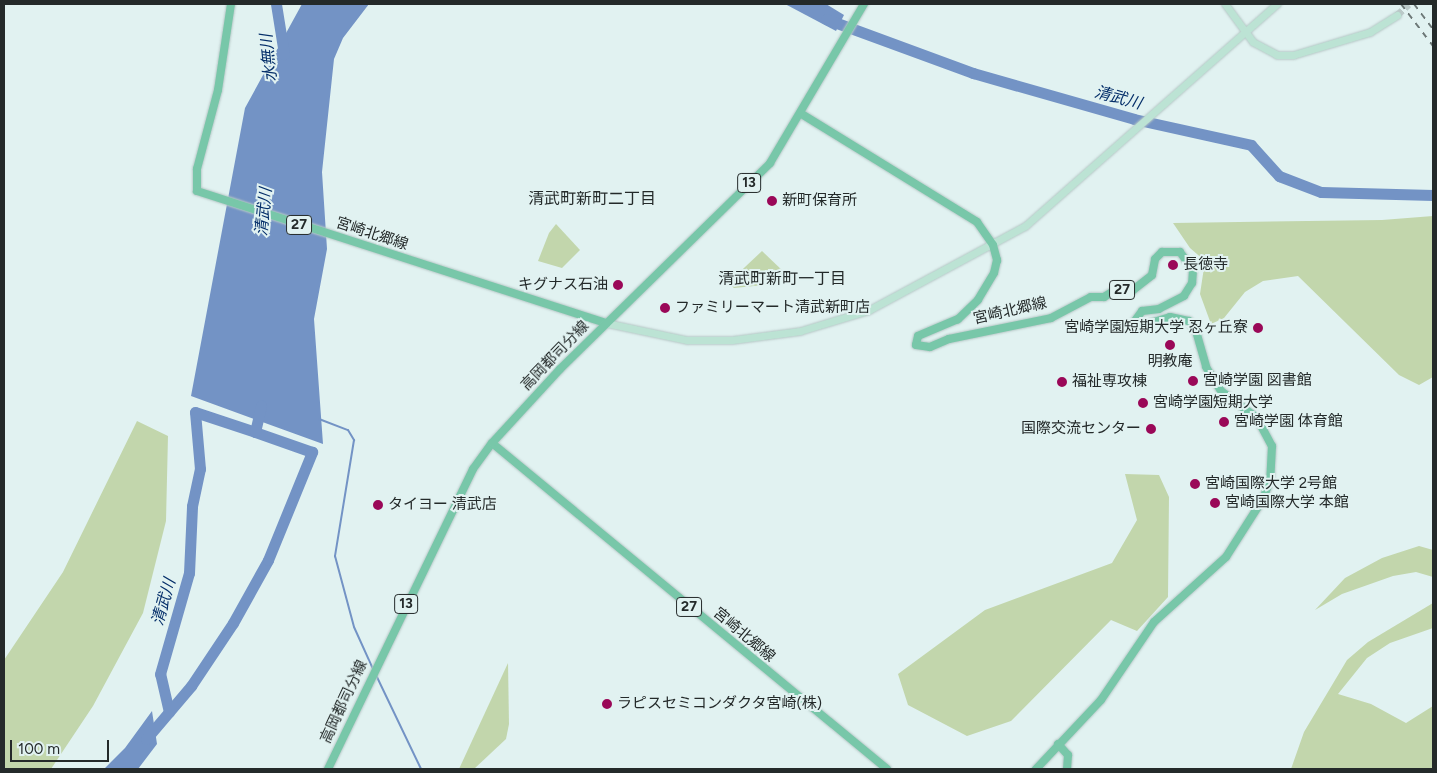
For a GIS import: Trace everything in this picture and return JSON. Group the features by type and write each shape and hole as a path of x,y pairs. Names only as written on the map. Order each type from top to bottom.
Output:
{"main road":[{"name":"宮崎北郷線","path":"231,4 218,90 197,169 196,187 200,192 606,323"},
{"name":"高岡都司分線","path":"328,769 459,493 492,443 606,323 770,163 864,4"},
{"path":"800,113 977,222 993,245"},
{"name":"宮崎北郷線","path":"993,245 997,260 994,273 978,300 958,319 918,336 916,345 930,347 966,335 1051,318 1091,296 1104,297 1115,290 1133,290 1152,275 1155,259 1162,252 1180,252 1193,270 1192,282 1184,296 1159,309 1142,310 1134,322 1138,325 1146,324 1170,317 1189,321 1196,331 1206,367 1221,391 1257,418 1272,446 1270,480 1263,500 1226,557 1154,622 1113,686 1036,769"},
{"name":"宮崎北郷線","path":"492,443 887,769"},
{"path":"1058,744 1068,756 1067,769"}],"street":[{"path":"1225,4 1244,31 1264,50 1293,56 1370,32 1397,15"},
{"path":"606,323 687,340 732,340 800,331 869,310 993,245 1025,226 1180,87 1277,4"}],"green space":[{"path":"1433,216 1433,377 1419,385 1399,375 1298,276 1263,281 1245,292 1224,318 1211,324 1200,294 1205,261 1190,248 1173,223 1382,220"},
{"path":"556,224 580,250 562,268 538,261 549,233"},
{"path":"762,251 785,273 774,284 734,288 728,283"},
{"path":"137,421 168,436 166,521 143,613 93,706 51,769 4,769 4,660 63,572"},
{"path":"1125,474 1159,475 1169,497 1168,597 1137,631 1111,620 1011,721 967,736 908,705 898,674 985,610 1112,563 1137,520"},
{"path":"1419,546 1433,550 1433,577 1416,572 1393,576 1342,594 1315,610 1345,578 1382,558"},
{"path":"1433,603 1433,628 1390,643 1367,658 1338,694 1371,704 1406,723 1433,706 1433,769 1291,769 1304,732 1347,660 1368,642"},
{"path":"508,663 509,724 506,739 474,769 459,769"}],"water":[{"path":"302,4 369,4 343,38 334,59 322,172 327,249 314,319 323,444 191,396 245,108"},
{"path":"785,4 826,4 844,15 836,31"},
{"path":"152,711 157,744 138,769 104,769 125,748"}],"waterway":[{"name":"水無川","path":"276,4 284,54"},
{"name":"清武川","path":"826,19 973,73 1134,119 1251,145 1279,176 1321,192 1433,195"},
{"name":"清武川","path":"146,739 191,686 233,623 268,560 312,452 255,432 261,406"},
{"name":"清武川","path":"169,712 160,674 189,573 192,506 200,469 195,412 255,432"},
{"path":"319,419 348,430 354,440 335,556 354,627 373,669"},
{"path":"376,675 421,769"}],"tunnel":[{"path":"1397,15 1409,4"}],"railway":[{"path":"1401,4 1433,46"},
{"path":"1414,4 1433,29"}],"place":[{"name":"新町保育所","path":"772,201"},
{"name":"長徳寺","path":"1173,265"},
{"name":"キグナス石油","path":"618,285"},
{"name":"ファミリーマート清武新町店","path":"665,308"},
{"name":"宮崎学園短期大学 忍ヶ丘寮","path":"1258,328"},
{"name":"明教庵","path":"1170,345"},
{"name":"宮崎学園 図書館","path":"1193,381"},
{"name":"福祉専攻棟","path":"1062,382"},
{"name":"宮崎学園短期大学","path":"1143,403"},
{"name":"宮崎学園 体育館","path":"1224,422"},
{"name":"国際交流センター","path":"1151,429"},
{"name":"宮崎国際大学 2号館","path":"1195,484"},
{"name":"宮崎国際大学 本館","path":"1215,503"},
{"name":"タイヨー 清武店","path":"378,505"},
{"name":"ラピスセミコンダクタ宮崎(株)","path":"607,704"}],"district":[{"name":"清武町新町二丁目","path":"592,199"},
{"name":"清武町新町一丁目","path":"782,279"}]}
